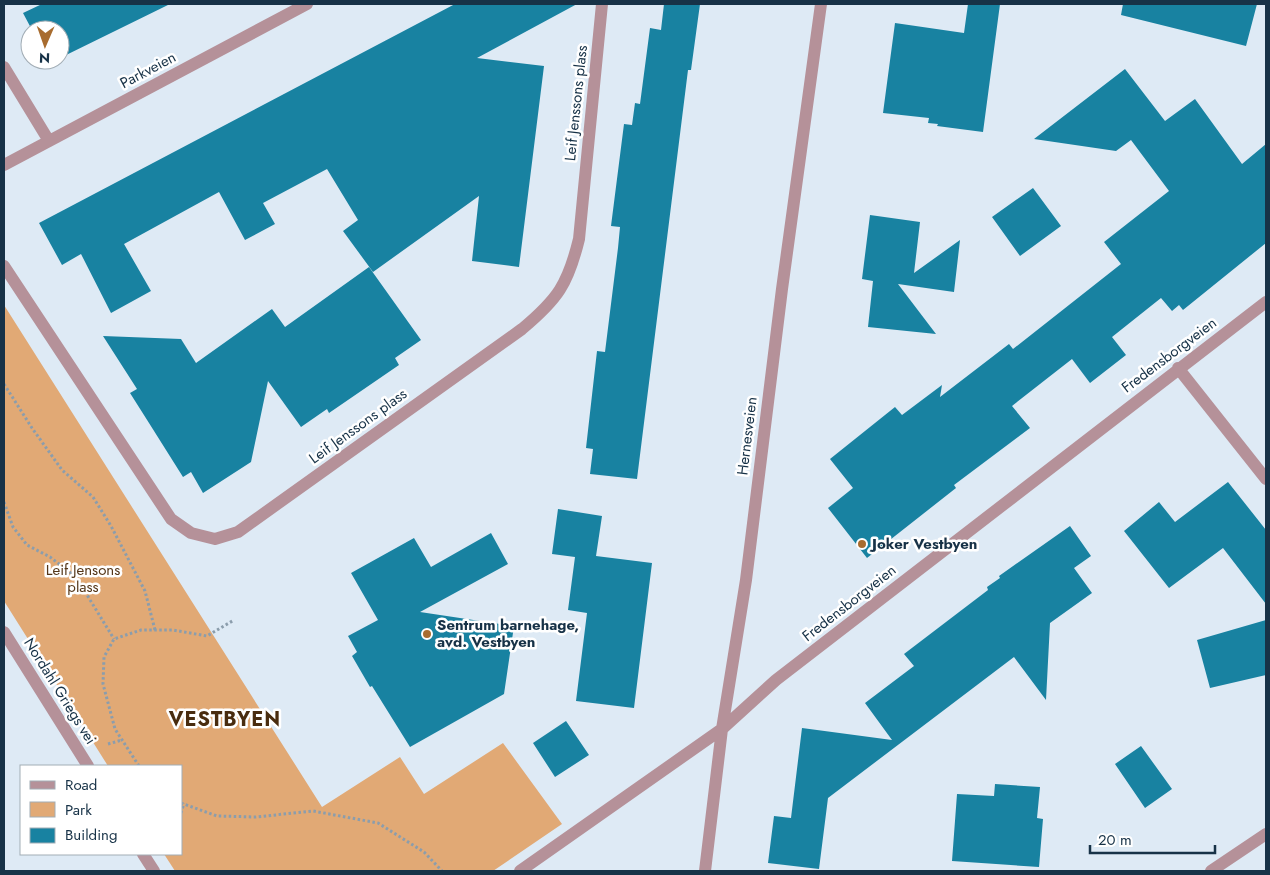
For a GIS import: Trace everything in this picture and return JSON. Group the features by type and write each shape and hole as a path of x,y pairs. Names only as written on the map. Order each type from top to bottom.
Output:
{"street":[{"name":"Parkveien","path":"4,164 308,4"},
{"name":"Leif Jenssons plass","path":"4,266 172,519 191,533 215,539 238,532 522,329 543,312 559,294 571,270 579,239 602,4"},
{"name":"Hernesveien","path":"705,871 722,729 746,580 820,4"},
{"path":"4,67 49,141"},
{"name":"Fredensborgveien","path":"520,871 722,729 776,680 1266,302"},
{"path":"1178,368 1266,479"},
{"name":"Nordahl Griegs vei","path":"4,632 87,765"},
{"path":"1211,871 1266,834"},
{"path":"144,855 154,871"}],"path":[{"path":"4,384 62,470 93,497 106,518 144,591 155,630"},
{"path":"4,502 13,527 27,545 50,557 76,576 114,639"},
{"path":"138,765 115,729 103,684 104,657 114,639 141,630 173,630 207,636 234,620"},
{"path":"183,803 216,816 256,817 313,811 378,823 424,852 442,871"}],"green space":[{"name":"Leif Jensons plass","path":"4,305 322,807 400,757 424,794 503,743 562,824 493,871 175,871 165,855 182,855 182,765 107,765 4,601"}],"building":[{"path":"42,4 170,4 70,53 70,20 27,20 23,13"},
{"path":"455,4 577,4 477,58 544,66 519,267 472,261 479,196 373,272 343,231 358,220 327,169 263,203 275,224 245,240 219,192 124,244 151,291 111,313 81,254 62,265 39,223"},
{"path":"664,4 700,4 691,70 688,70 637,479 590,474 593,449 586,448 597,351 605,352 618,248 620,227 611,226 624,124 632,125 635,103 640,104 650,28 661,30"},
{"path":"968,4 1000,4 983,132 937,126 938,124 928,123 929,118 883,113 895,23 964,33"},
{"path":"1123,4 1257,4 1246,46 1121,15"},
{"path":"1125,69 1165,121 1195,99 1242,164 1266,144 1266,243 1183,310 1179,305 1172,311 1161,298 1112,337 1126,355 1090,383 1072,359 1012,406 1030,428 954,485 956,488 867,558 828,508 853,488 830,459 895,407 902,415 942,385 940,397 1009,344 1013,349 1121,264 1104,242 1169,191 1131,140 1116,151 1034,139"},
{"path":"1033,188 1061,226 1020,256 992,217"},
{"path":"870,215 920,222 914,273 960,240 954,292 898,284 936,334 868,327 873,281 862,279"},
{"path":"369,267 421,340 395,358 399,365 329,413 327,409 301,427 268,381 251,462 203,493 191,472 183,477 130,393 137,389 103,336 181,339 196,363 272,309 285,327"},
{"path":"1228,482 1266,530 1266,604 1223,548 1169,588 1124,531 1159,502 1175,522"},
{"path":"558,509 602,516 596,556 652,563 634,708 576,701 587,613 568,610 575,557 552,554"},
{"path":"1070,526 1091,556 1074,568 1092,593 1050,623 1046,700 1014,657 828,798 819,869 768,863 774,816 791,818 802,728 892,740 865,703 914,666 904,654 988,590 987,587 1000,578 999,576"},
{"path":"491,533 508,564 420,612 514,626 504,694 410,747 352,656 357,652 348,636 378,620 351,573 414,538 431,567"},
{"path":"1266,620 1266,675 1210,688 1197,640"},
{"path":"566,721 589,755 555,777 533,743"},
{"path":"1141,746 1172,789 1145,808 1115,764"},
{"path":"995,784 1040,787 1037,818 1043,819 1039,867 952,861 957,794 994,796"}],"place":[{"name":"Joker Vestbyen","path":"862,544"},
{"name":"Sentrum barnehage, avd. Vestbyen","path":"427,634"}],"district":[{"name":"VESTBYEN","path":"225,719"}]}
